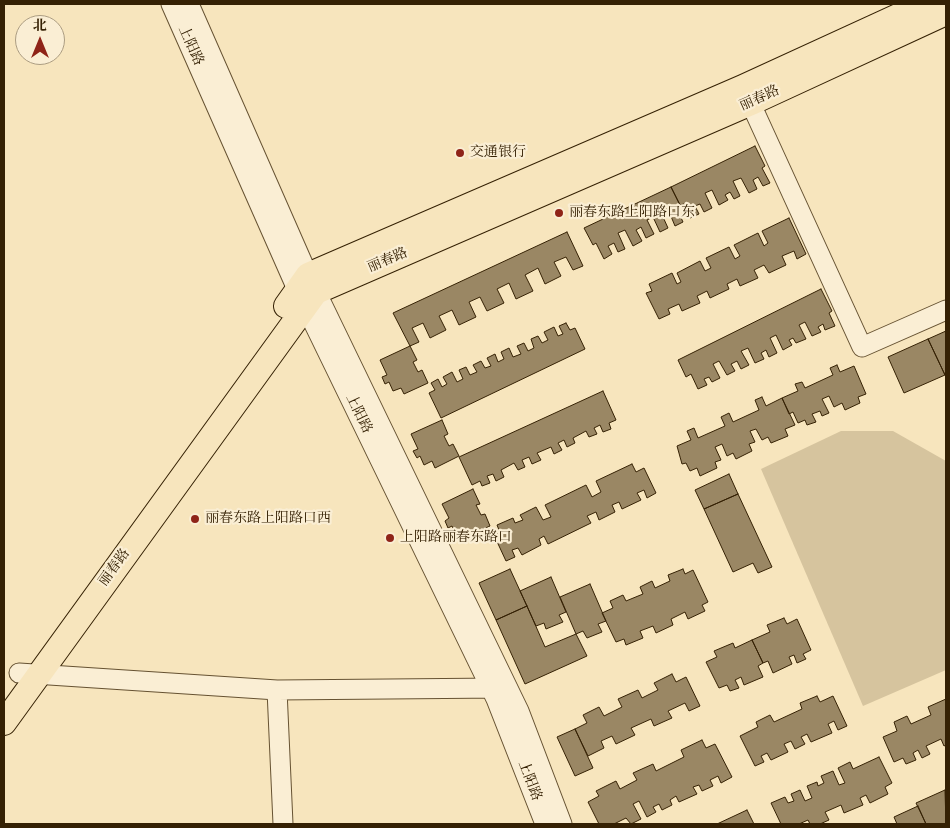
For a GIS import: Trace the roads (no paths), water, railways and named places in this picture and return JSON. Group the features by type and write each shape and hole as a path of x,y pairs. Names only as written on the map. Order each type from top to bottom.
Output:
{"main road":[{"name":"丽春路","path":"747,95 924,4"},
{"name":"丽春路","path":"4,723 29,673 307,291 747,95 946,14"},
{"name":"丽春路","path":"4,695 29,673"}],"street":[{"name":"上阳路","path":"171,4 307,291 500,688 562,824"},
{"name":"上阳路","path":"189,4 307,291"},
{"path":"747,95 862,347 946,310"},
{"path":"29,673 277,690 500,688"},
{"name":"上阳路","path":"500,688 507,723 545,824"},
{"path":"277,690 283,824"}],"place":[{"name":"交通银行","path":"460,153"},
{"name":"丽春东路上阳路口东","path":"559,213"},
{"name":"丽春东路上阳路口西","path":"195,519"},
{"name":"上阳路丽春东路口","path":"390,538"}]}
